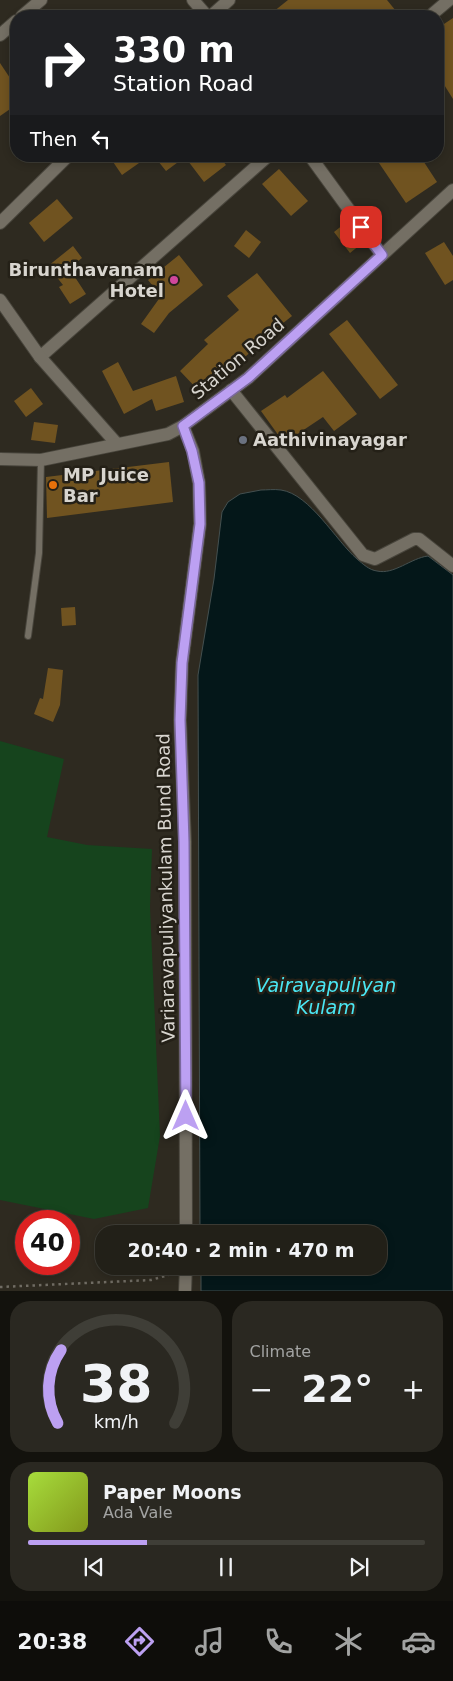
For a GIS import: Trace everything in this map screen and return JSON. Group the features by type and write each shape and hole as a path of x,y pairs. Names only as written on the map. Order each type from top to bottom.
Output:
{"street":[{"path":"30,10 42,0"},
{"path":"193,0 203,10"},
{"path":"217,10 230,0"},
{"path":"437,10 449,0"},
{"path":"0,35 10,26"},
{"path":"0,224 62,162"},
{"path":"40,357 261,162"},
{"path":"314,162 382,255"},
{"name":"Station Road","path":"0,460 41,460 168,434 183,426 248,378 453,190"},
{"path":"0,300 40,357 117,444"},
{"path":"231,390 363,555 375,559 417,538 453,566"},
{"name":"Variaravapuliyankulam Bund Road","path":"183,426 192,451 199,483 200,524 182,663 180,720 185,851 186,1225"},
{"path":"185,1291 186,1275"}],"lane":[{"path":"28,636 39,553 41,460"}],"path":[{"path":"0,1287 151,1280 166,1275"}],"green space":[{"path":"0,741 64,759 47,837 87,845 152,849 150,907 160,1136 148,1208 94,1219 80,1216 80,1210 49,1210 0,1200"}],"water":[{"name":"Vairavapuliyan Kulam","path":"261,490 281,490 292,493 312,509 349,551 371,569 383,572 390,571 428,556 453,575 453,1291 201,1291 201,1275 387,1275 387,1225 200,1225 198,675 214,579 222,512 228,502 240,494"}],"building":[{"path":"288,0 387,0 395,10 276,10"},
{"path":"453,18 453,99 444,85 444,24"},
{"path":"0,63 10,78 10,109 0,116"},
{"path":"113,162 140,162 122,175"},
{"path":"159,162 178,162 166,171"},
{"path":"189,162 224,162 226,165 204,182"},
{"path":"424,162 437,182 406,203 379,163"},
{"path":"279,169 308,201 291,216 262,184"},
{"path":"57,199 73,218 44,242 29,223"},
{"path":"344,224 360,245 350,253 334,232"},
{"path":"246,230 261,242 249,258 234,246"},
{"path":"444,242 453,256 453,280 445,285 425,253"},
{"path":"73,246 82,258 69,268 86,294 70,304 59,287 63,285 48,266"},
{"path":"179,255 203,285 169,313 154,333 141,324 161,296 148,280"},
{"path":"257,273 292,316 253,347 254,349 230,370 226,365 198,390 180,371 208,344 204,340 239,310 227,296"},
{"path":"347,320 398,385 380,399 329,334"},
{"path":"118,362 133,391 176,376 184,402 156,411 152,399 124,414 102,371"},
{"path":"323,371 357,414 334,431 323,417 284,443 261,411 285,395 287,398"},
{"path":"31,388 43,404 26,417 14,401"},
{"path":"34,422 58,425 55,443 31,440"},
{"path":"169,462 173,502 47,518 46,477"},
{"path":"75,607 76,625 62,626 61,608"},
{"path":"48,668 63,670 60,705 53,722 34,714 40,698 43,699"}],"place":[{"name":"Birunthavanam Hotel","path":"174,280"},
{"name":"Aathivinayagar","path":"243,440"},
{"name":"MP Juice Bar","path":"53,485"}],"route":[{"path":"186,1116 184,842 180,720 182,663 192,574 200,524 199,483 192,451 183,426 248,378 382,255 361,227"}]}
